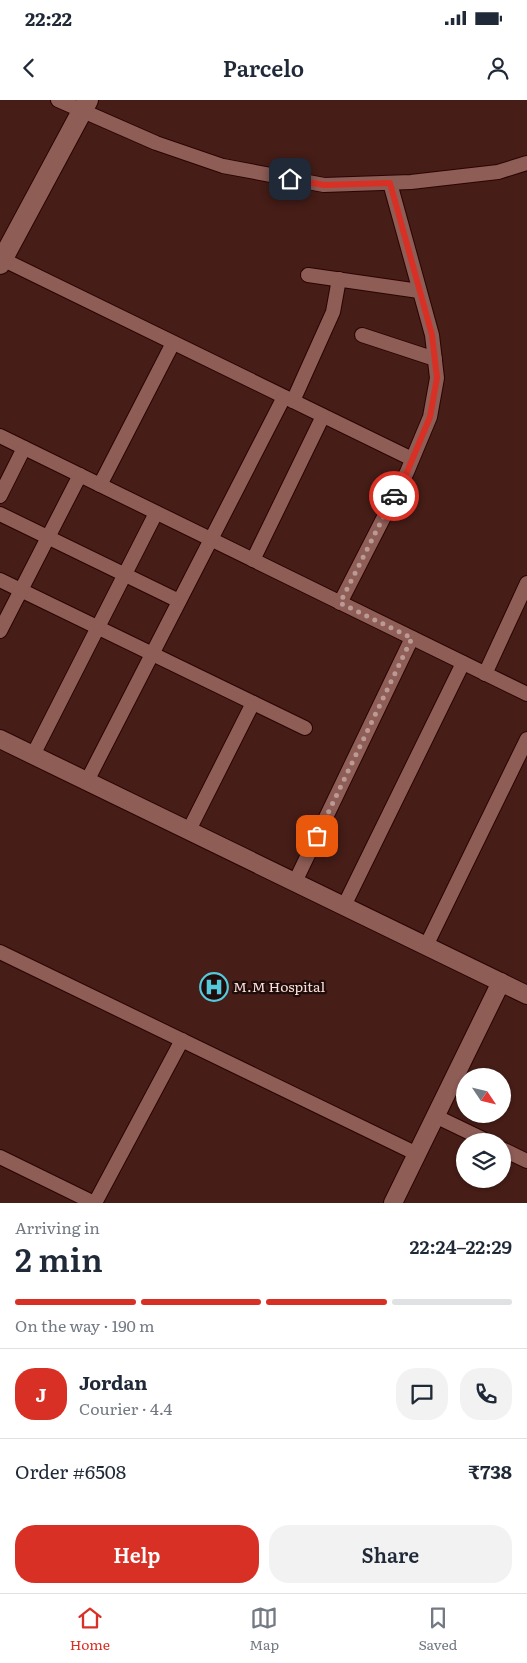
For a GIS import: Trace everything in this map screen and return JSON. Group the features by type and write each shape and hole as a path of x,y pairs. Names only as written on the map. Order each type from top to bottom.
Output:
{"main road":[{"path":"1,254 75,104"}],"street":[{"path":"75,104 156,143 223,166 324,185 412,182 498,172 527,163"},
{"path":"340,603 412,459 430,417 437,378 432,335 390,183"},
{"path":"1,254 173,342 412,459"},
{"path":"308,275 419,291"},
{"path":"87,781 211,539 288,399 333,312 338,279"},
{"path":"362,334 435,359"},
{"path":"100,485 173,342"},
{"path":"253,560 323,416"},
{"path":"0,436 527,694"},
{"path":"0,496 24,448"},
{"path":"0,632 80,475"},
{"path":"33,755 156,513"},
{"path":"0,514 179,601"},
{"path":"0,580 304,728"},
{"path":"485,674 527,583"},
{"path":"295,882 412,638"},
{"path":"344,906 464,663"},
{"path":"188,830 253,703"},
{"path":"0,739 527,995"},
{"path":"426,946 527,739"},
{"path":"0,952 417,1154"},
{"path":"393,1203 501,982"},
{"path":"0,1158 94,1203 182,1040"},
{"path":"436,1116 471,1133"},
{"path":"511,1153 527,1161"}],"way so far":[{"path":"317,836 412,638 340,603 394,496"}],"place":[{"name":"M.M Hospital","path":"214,987"}],"route":[{"path":"290,179 324,185 390,183 432,335 437,378 430,417 407,472 394,496"}]}
